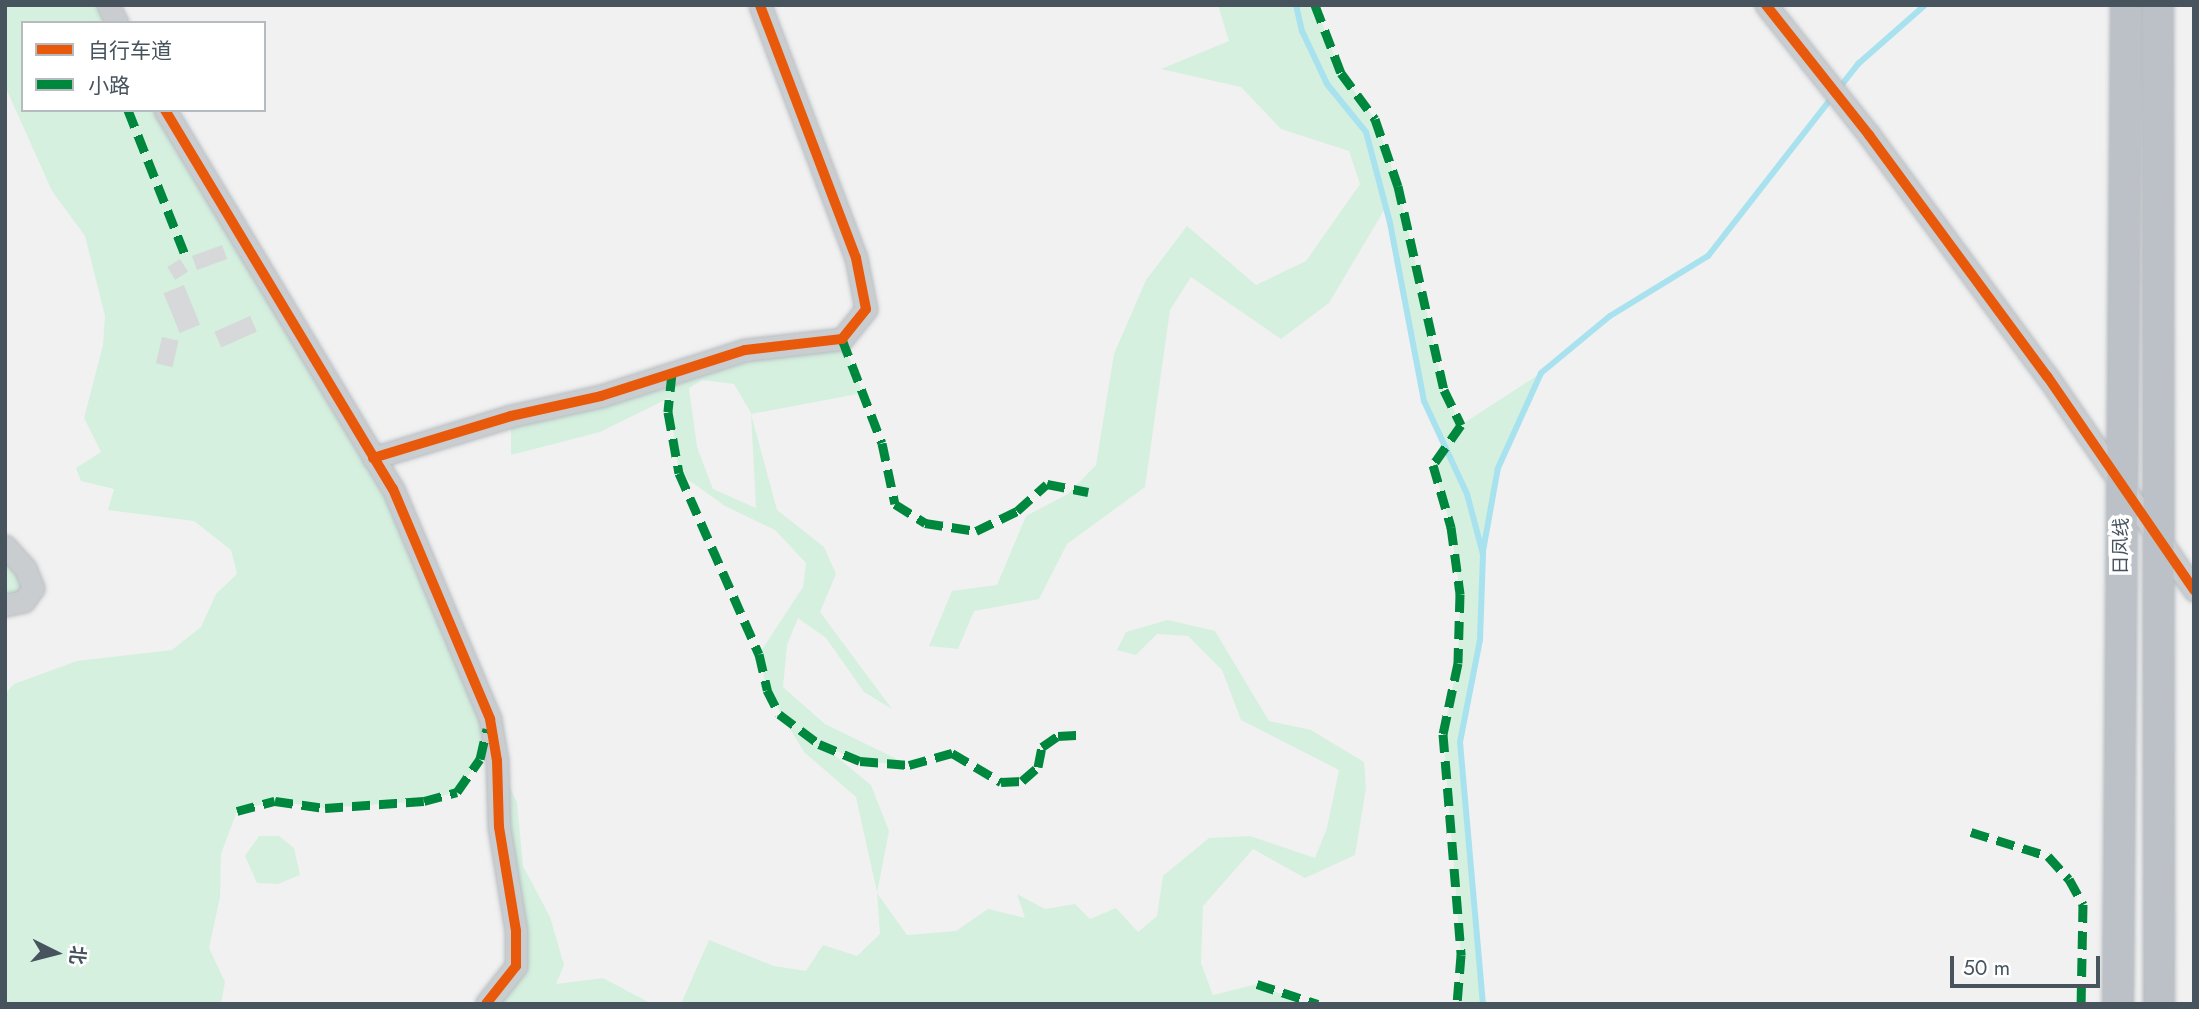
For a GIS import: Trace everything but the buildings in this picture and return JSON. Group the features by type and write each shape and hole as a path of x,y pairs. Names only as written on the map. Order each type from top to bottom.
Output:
{"highway":[{"name":"日凤线","path":"2118,1004 2126,5"},
{"path":"2158,5 2159,1004"}],"street":[{"path":"108,5 116,21"},
{"path":"373,458 511,416 601,396 746,350 842,339 866,309 856,258 760,5"},
{"path":"1766,5 1869,135 2122,485 2194,590"},
{"path":"166,112 373,458 418,542 490,719 516,966 486,1004"},
{"path":"5,546 25,568 33,588 24,601 5,605"}],"green space":[{"path":"5,5 108,5 116,21 21,21 21,112 166,112 393,489 490,719 480,759 457,792 424,801 325,808 275,801 237,811 221,854 220,897 209,948 225,982 221,1004 5,1004 5,694 14,684 77,661 172,650 201,627 216,594 237,574 231,550 194,521 108,510 114,489 81,481 76,468 101,452 84,418 103,345 105,316 85,236 52,191 5,86"},
{"path":"1218,5 1315,5 1341,73 1375,119 1398,186 1444,390 1461,425 1541,373 1498,468 1483,554 1480,640 1460,742 1483,1004 1457,1004 1461,955 1443,734 1458,663 1460,594 1451,527 1433,465 1445,445 1424,401 1386,207 1329,303 1281,339 1191,277 1170,310 1145,487 1067,544 1039,599 974,611 958,649 929,646 952,591 997,585 1026,516 1068,494 1096,465 1114,354 1146,280 1187,226 1256,285 1306,261 1360,184 1349,151 1281,129 1241,87 1161,69 1229,41"},
{"path":"842,339 863,393 751,414 777,510 824,547 836,574 820,612 892,709 864,692 826,638 798,618 787,645 783,687 825,724 909,765 860,761 822,745 871,785 889,831 877,893 856,797 804,752 767,690 759,654 803,587 806,563 775,530 725,506 679,473 669,398 600,432 511,455 511,416 681,369","holes":["702,380 734,384 751,414 756,508 713,489 697,447 689,388"]},
{"path":"5,546 33,588 5,605"},
{"path":"1168,620 1215,631 1269,721 1311,730 1364,762 1366,788 1355,855 1305,878 1253,849 1203,906 1201,963 1213,995 1257,984 1305,1004 681,1004 709,940 774,966 806,971 823,945 857,956 880,934 877,893 907,935 956,931 988,909 1025,918 1017,894 1045,909 1075,904 1090,919 1116,908 1138,932 1157,916 1163,876 1209,838 1250,836 1315,858 1327,828 1339,770 1241,720 1222,670 1188,636 1157,634 1136,655 1117,650 1126,632"},
{"path":"497,761 517,802 523,866 550,917 564,965 556,984 603,978 652,1004 486,1004 516,966"},
{"path":"259,836 279,836 294,848 300,875 278,884 257,883 245,856"}],"waterway":[{"path":"1296,5 1302,31 1327,84 1366,132 1390,223 1424,401 1467,494 1483,554 1480,640 1460,742 1483,1004"},
{"path":"1483,551 1498,468 1541,373 1610,316 1708,256 1858,64 1925,5"}],"marked path":[{"path":"1315,5 1341,73 1375,119 1398,186 1444,390 1461,425 1433,465 1451,527 1460,594 1458,663 1443,734 1461,955 1457,1004"},
{"path":"129,112 185,255"},
{"path":"842,339 882,443 895,504 925,523 976,531 1017,511 1047,484 1088,492"},
{"path":"672,373 668,412 679,473 759,654 767,690 779,714 819,744 860,761 909,765 952,753 1001,782 1022,781 1038,767 1042,747 1058,736 1080,735"},
{"path":"237,811 275,801 325,808 424,801 457,792 480,759 487,729"},
{"path":"1971,832 2048,856 2069,879 2083,904 2081,1004"},
{"path":"1257,984 1318,1004"}],"cycle path":[{"path":"373,458 511,416 601,396 745,350 842,339 866,309 856,258 760,5"},
{"path":"1766,5 1869,135 2047,376 2194,590"},
{"path":"166,112 393,489 490,719 497,761 499,827 516,931 516,966 486,1004"}]}
